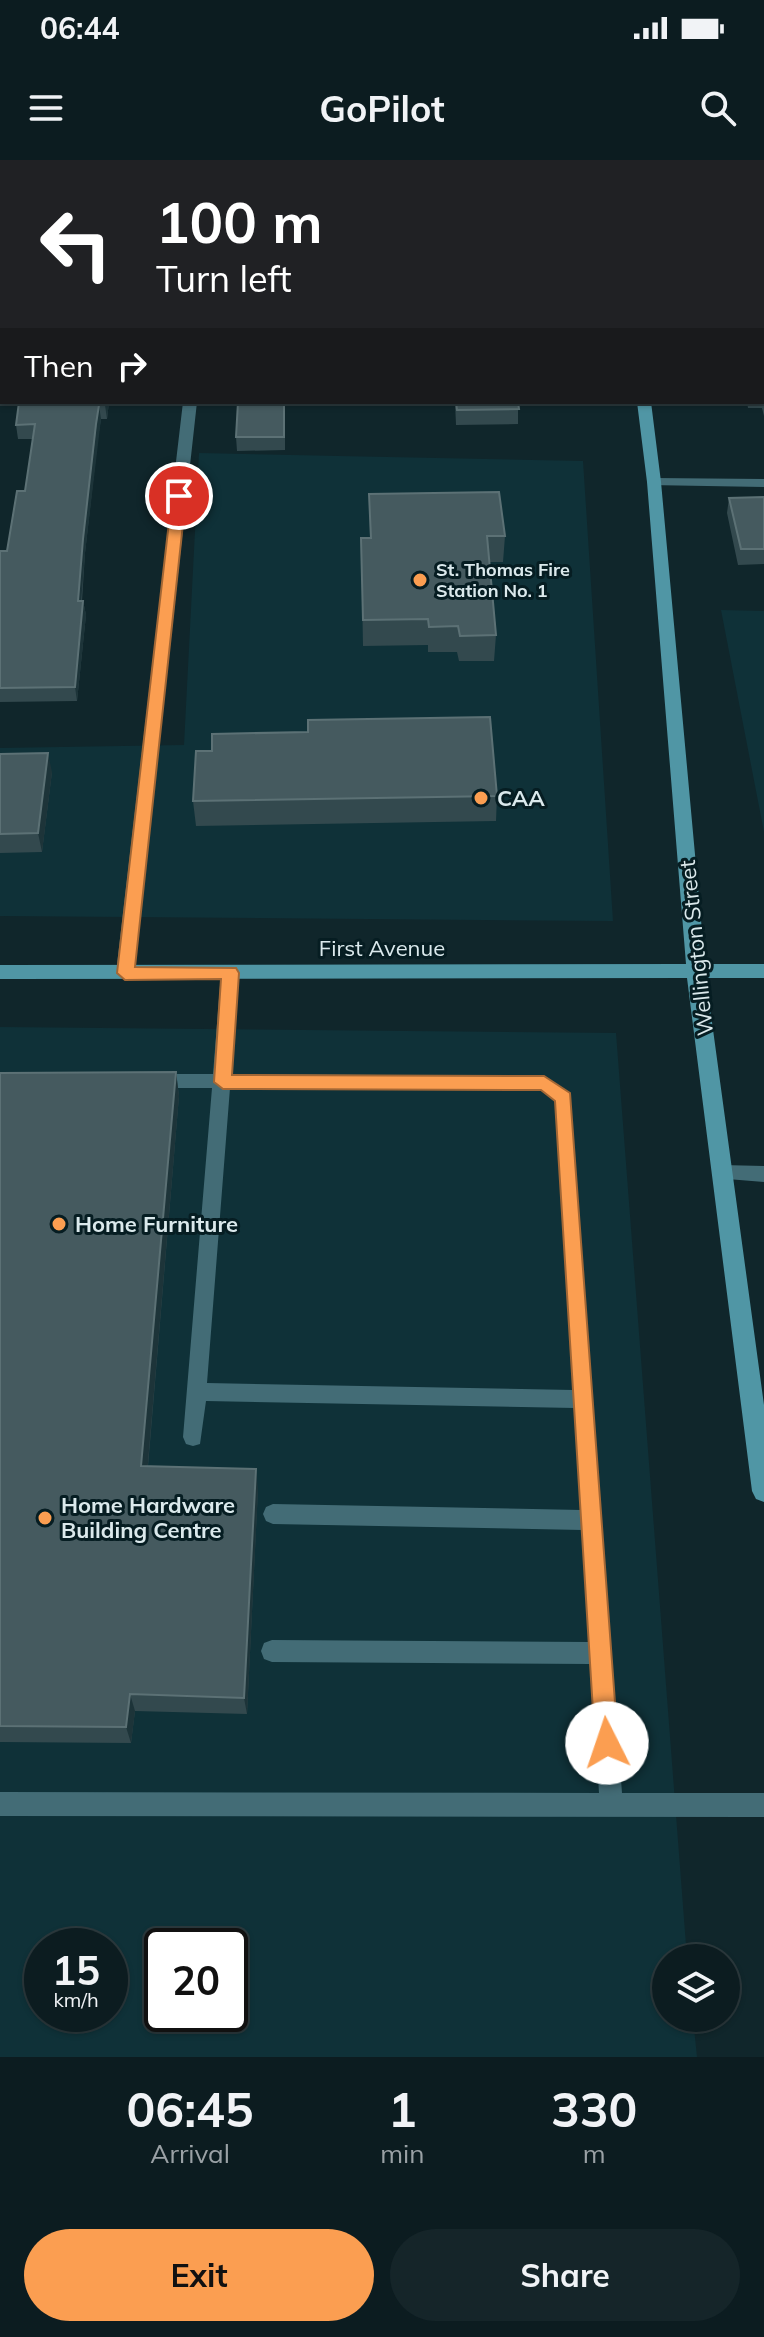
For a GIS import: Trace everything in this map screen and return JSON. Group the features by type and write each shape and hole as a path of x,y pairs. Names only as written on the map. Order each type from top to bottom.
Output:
{"street":[{"path":"125,973 190,404"},
{"name":"Wellington Street","path":"644,404 654,482 696,971 764,1491"},
{"path":"654,482 764,483"},
{"name":"First Avenue","path":"0,972 764,971"}],"lane":[{"path":"193,1437 230,973"},
{"path":"127,1081 544,1083 564,1098 611,1804"},
{"path":"722,1173 764,1174"},
{"path":"197,1392 584,1399"},
{"path":"273,1514 592,1520"},
{"path":"272,1651 601,1653"},
{"path":"0,1804 764,1805"}],"shaded area":[{"path":"199,453 583,461 613,921 0,916 0,748 184,745"},
{"path":"721,610 764,611 764,832"},
{"path":"0,1027 616,1033 686,1944 652,1944 652,2032 694,2032 697,2057 0,2057"}],"building":[{"path":"19,404 105,404 99,405 83,539 78,601 83,601 75,687 0,688 0,551 7,551 17,491 25,491 35,424 16,425"},
{"path":"238,404 284,404 284,437 236,437"},
{"path":"456,404 518,404 519,409 457,410"},
{"path":"499,492 505,536 487,536 496,635 460,636 458,626 429,627 428,619 363,620 361,538 371,538 369,494"},
{"path":"764,497 764,549 741,549 729,498"},
{"path":"490,717 497,796 193,801 196,751 212,751 212,734 308,732 308,720"},
{"path":"48,753 38,833 0,834 0,754"},
{"path":"176,1072 141,1466 256,1469 244,1698 130,1694 126,1727 0,1726 0,1073"}],"place":[{"name":"St. Thomas Fire Station No. 1","path":"420,580"},
{"name":"CAA","path":"481,798"},
{"name":"Home Furniture","path":"59,1224"},
{"name":"Home Hardware Building Centre","path":"45,1518"}],"route":[{"path":"179,496 125,973 230,973 223,1082 544,1083 564,1098 607,1743"}]}
